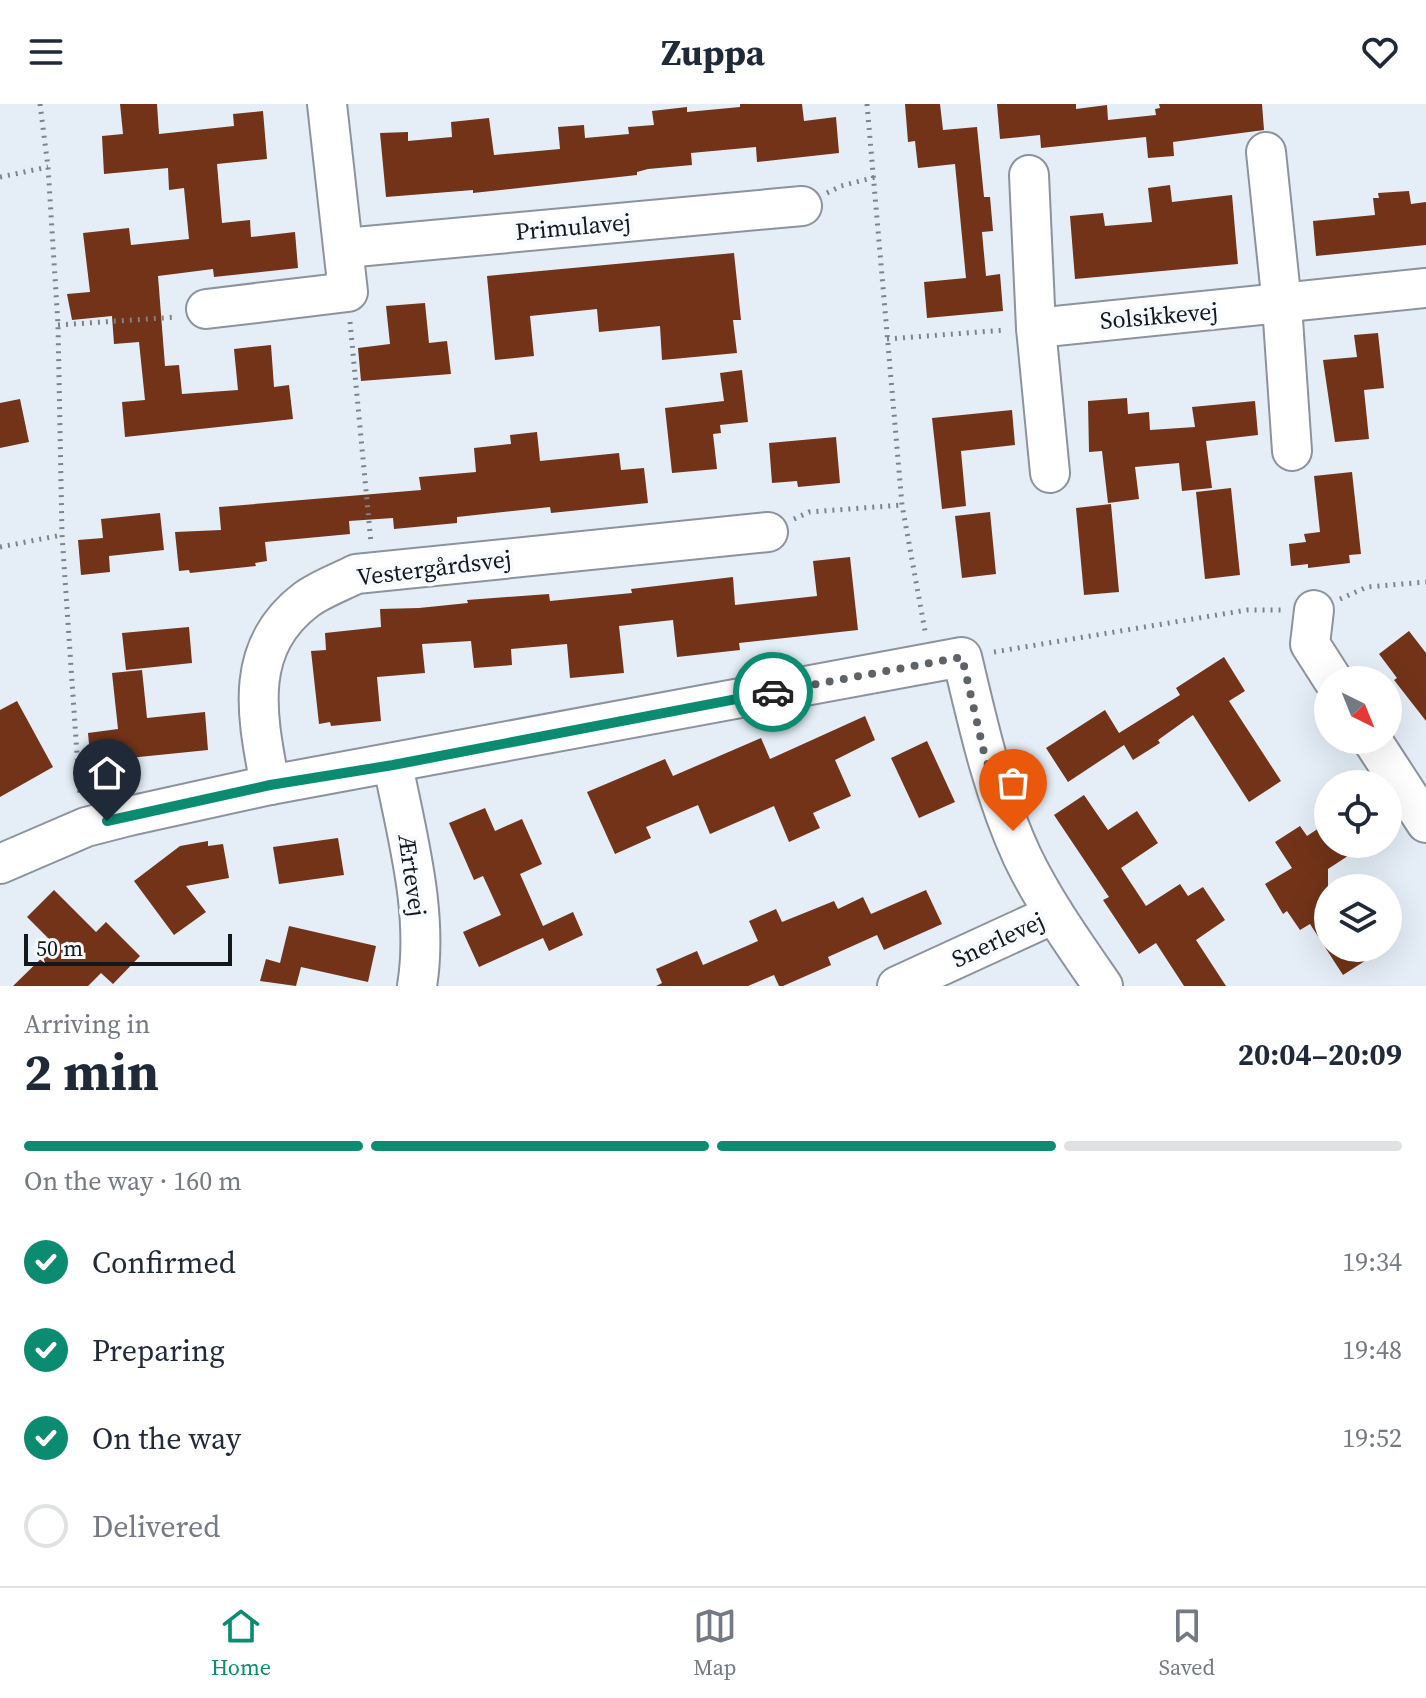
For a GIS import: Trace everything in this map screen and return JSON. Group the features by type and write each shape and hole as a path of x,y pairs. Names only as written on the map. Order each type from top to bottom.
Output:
{"street":[{"path":"206,309 348,292 327,104"},
{"path":"1266,152 1282,305 1292,451"},
{"path":"1029,175 1036,328 1050,473"},
{"name":"Primulavej","path":"345,248 802,206"},
{"name":"Solsikkevej","path":"1036,328 1426,288"},
{"name":"Vestergårdsvej","path":"270,785 258,723 261,670 272,633 307,598 356,574 768,532"},
{"path":"1314,610 1310,644 1324,666"},
{"path":"0,864 86,827 270,785 393,765 946,659"},
{"name":"Snerlevej","path":"946,659 1022,855 1054,914 1103,986"},
{"path":"1381,754 1426,823"},
{"name":"Ærtevej","path":"393,765 419,913 421,965 417,986"},
{"name":"Snerlevej","path":"897,986 1054,914"}],"path":[{"path":"40,104 48,167 58,325 62,535 80,800 86,827"},
{"path":"867,104 876,177 902,505 946,659 1247,610 1314,610 1367,587 1426,582"},
{"path":"0,177 48,167"},
{"path":"802,206 841,186 876,177"},
{"path":"348,292 374,572"},
{"path":"58,325 189,316 206,309"},
{"path":"887,339 1036,328"},
{"path":"768,532 809,512 902,505"},
{"path":"0,547 62,535"}],"building":[{"path":"120,104 157,104 159,134 234,126 233,114 263,111 267,159 217,164 222,223 250,220 251,237 295,232 298,268 214,277 213,269 158,276 165,366 179,365 182,394 238,390 234,349 271,345 274,387 289,385 293,419 125,437 122,402 145,400 139,342 114,344 112,316 72,320 67,294 90,292 83,233 129,228 131,245 189,239 184,188 169,190 168,168 104,174 102,136 123,134"},
{"path":"740,104 802,104 804,121 836,117 839,153 757,162 756,147 691,153 692,165 648,169 637,172 637,175 473,193 473,190 386,197 380,133 408,132 408,141 452,137 451,122 489,118 494,155 560,149 558,127 584,125 585,138 629,134 628,127 654,125 652,111 687,107 687,112 740,107"},
{"path":"905,104 940,104 943,130 977,127 984,197 990,197 993,231 982,232 986,276 1000,274 1003,311 927,318 924,282 966,278 955,164 918,168 915,141 908,142"},
{"path":"997,104 1076,104 1076,109 1107,105 1108,120 1156,115 1155,109 1160,108 1159,104 1262,104 1264,130 1173,142 1174,156 1148,158 1146,137 1041,148 1040,135 1000,139"},
{"path":"1170,185 1172,202 1232,195 1238,264 1075,279 1070,216 1103,213 1105,226 1152,222 1148,188"},
{"path":"1409,191 1411,204 1426,202 1426,245 1316,256 1313,221 1375,215 1373,198 1379,198 1378,193"},
{"path":"734,253 741,320 733,320 737,353 662,360 660,326 599,332 597,309 530,316 534,356 495,360 487,276"},
{"path":"425,303 429,343 447,341 451,374 361,381 358,348 390,344 386,306"},
{"path":"1378,333 1384,388 1364,390 1369,439 1335,442 1323,360 1357,357 1354,335"},
{"path":"742,370 748,422 720,425 721,433 713,434 717,469 672,473 665,408 724,401 720,373"},
{"path":"1127,398 1128,414 1149,412 1150,430 1195,427 1192,407 1255,401 1258,435 1206,441 1212,488 1182,491 1179,463 1135,467 1139,499 1108,503 1102,451 1089,452 1088,401"},
{"path":"20,399 29,442 0,448 0,403"},
{"path":"1012,410 1015,445 961,451 966,506 942,509 932,418"},
{"path":"537,432 540,461 619,453 621,470 644,468 648,503 551,513 550,507 457,517 457,523 394,529 393,518 349,521 350,534 265,542 267,561 255,563 256,566 190,573 189,570 179,571 175,532 221,530 219,507 421,490 419,477 476,472 474,448 511,444 510,435"},
{"path":"836,437 840,483 798,487 797,481 772,483 769,443"},
{"path":"1352,472 1361,554 1349,555 1350,563 1308,568 1308,564 1291,566 1289,544 1306,542 1304,534 1320,532 1314,476"},
{"path":"1231,488 1240,575 1205,579 1196,492"},
{"path":"1111,504 1119,592 1084,595 1076,508"},
{"path":"990,512 996,574 962,578 955,516"},
{"path":"160,513 164,550 109,556 110,572 81,575 78,540 103,538 101,519"},
{"path":"850,557 858,630 739,643 740,650 677,657 673,620 619,626 624,673 570,678 567,644 511,649 512,665 474,668 471,641 422,644 425,673 377,677 381,721 331,726 330,722 319,724 311,651 326,650 325,633 381,627 380,609 419,608 468,603 467,600 549,594 550,601 632,593 631,589 733,577 735,605 817,596 813,561"},
{"path":"189,627 192,663 126,670 122,633"},
{"path":"1409,631 1426,653 1426,721 1402,690 1402,666 1388,666 1379,654"},
{"path":"1224,657 1245,691 1229,701 1281,781 1249,802 1193,715 1158,740 1160,743 1133,760 1124,745 1068,782 1046,748 1105,710 1119,733 1180,695 1176,688"},
{"path":"142,670 147,718 205,712 208,750 129,758 129,763 91,765 88,733 118,729 112,673"},
{"path":"17,701 53,767 0,797 0,710"},
{"path":"865,716 875,740 835,760 851,796 813,813 820,828 789,842 774,806 710,834 698,805 646,827 651,838 615,854 587,792 665,759 673,776 761,738 770,759"},
{"path":"927,741 955,802 919,818 891,758"},
{"path":"1084,795 1108,830 1137,811 1158,843 1121,868 1146,906 1180,884 1188,896 1203,887 1225,920 1196,940 1226,986 1184,986 1156,943 1139,954 1103,900 1109,897 1054,815"},
{"path":"485,808 495,831 522,819 542,864 520,874 543,926 573,912 583,935 549,951 543,938 479,967 463,932 501,915 483,876 474,880 449,823"},
{"path":"1300,826 1307,836 1314,831 1314,858 1345,858 1328,869 1328,874 1314,874 1314,930 1310,924 1300,930 1287,911 1283,914 1265,884 1292,868 1275,842"},
{"path":"338,838 344,875 279,884 273,847"},
{"path":"208,841 208,846 223,844 229,878 186,886 206,912 174,935 134,881 180,846"},
{"path":"54,890 96,932 106,922 140,956 113,984 101,973 88,986 13,986 55,945 27,917"},
{"path":"926,890 942,924 884,950 877,935 828,957 831,965 783,986 779,986 774,975 748,986 656,986 662,983 656,969 697,951 703,965 758,941 749,921 776,909 782,922 834,901 838,909 863,897 871,914"},
{"path":"289,926 376,946 368,982 301,967 296,986 260,981 266,959 280,963"},
{"path":"1335,962 1363,962 1343,975"}],"way so far":[{"path":"773,692 962,657 985,757 1013,831"}],"route":[{"path":"107,821 270,785 393,765 773,692"}]}
